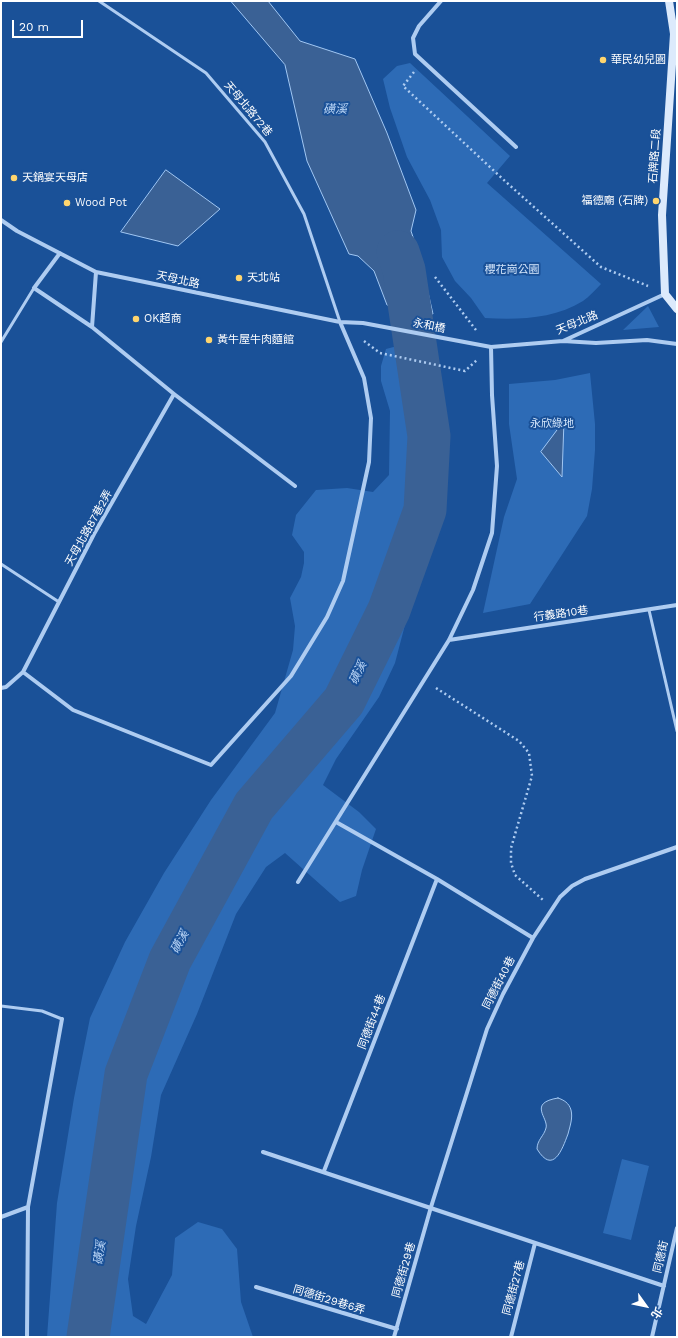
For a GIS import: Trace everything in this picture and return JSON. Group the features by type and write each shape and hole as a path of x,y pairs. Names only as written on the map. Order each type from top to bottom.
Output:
{"street":[{"path":"441,1 419,26 413,38 415,54 516,147"},
{"name":"石牌路二段","path":"665,294 662,215 676,34 669,1"},
{"path":"676,34 677,50"},
{"name":"天母北路","path":"1,220 17,231 96,272 340,322 364,322"},
{"path":"60,253 34,288 92,327 174,394 295,486"},
{"path":"92,327 96,272"},
{"name":"天母北路","path":"491,347 563,341 665,294"},
{"path":"665,294 677,308"},
{"path":"23,672 73,710 211,766 291,676 327,617 343,581 369,462 371,418 364,378 340,322"},
{"name":"永和橋","path":"364,322 491,347"},
{"path":"563,341 596,343 647,340 677,344"},
{"path":"298,882 448,640 473,590 492,533 497,466 492,395 491,347"},
{"name":"天母北路87巷2弄","path":"1,688 6,688 23,672 94,534 174,394"},
{"name":"行義路10巷","path":"448,640 677,605"},
{"path":"336,822 437,879 533,938"},
{"name":"同德街40巷","path":"431,1207 487,1029 503,994 533,938 560,897 572,886 585,879 677,847"},
{"name":"同德街44巷","path":"324,1171 437,879"},
{"path":"27,1337 28,1207 62,1019"},
{"path":"263,1152 324,1171 664,1286"},
{"path":"1,1217 28,1207"},
{"name":"同德街29巷","path":"394,1337 431,1207"},
{"name":"同德街","path":"652,1337 677,1228"},
{"name":"同德街27巷","path":"511,1337 536,1243"},
{"name":"同德街29巷6弄","path":"256,1287 396,1329"}],"lane":[{"name":"天母北路72巷","path":"99,1 206,73 264,142 304,214 340,322"},
{"path":"1,342 34,288"},
{"path":"1,564 59,602"},
{"path":"649,610 677,731"},
{"path":"1,1006 42,1011 62,1019"}],"path":[{"path":"422,60 403,86 506,182 601,267 665,294"},
{"path":"434,278 491,347"},
{"path":"380,353 465,371"},
{"path":"424,680 519,741 529,753 532,776 511,848 511,863 515,875 552,909"}],"green space":[{"name":"櫻花崗公園","path":"410,63 510,156 487,183 601,284 583,301 560,312 548,315 510,319 485,318 471,298 455,281 442,257 441,230 430,200 407,157 390,108 383,79 397,66"},
{"path":"648,306 659,327 623,330"},
{"path":"401,345 436,355 439,381 439,454 432,522 395,663 379,697 336,759 323,785 359,812 376,829 362,870 356,896 340,902 285,853 266,867 236,914 197,1014 161,1095 151,1157 136,1226 128,1279 133,1316 146,1324 172,1275 175,1238 198,1222 222,1229 237,1249 241,1302 253,1337 47,1337 57,1203 74,1098 90,1018 125,942 164,873 211,800 275,713 293,650 295,626 290,598 301,577 304,563 304,552 292,535 296,515 316,490 347,488 373,492 389,475 390,411 381,381 381,366 386,349"},
{"name":"永欣綠地","path":"590,373 595,424 595,450 592,489 587,516 530,604 483,613 504,517 517,479 509,424 509,384 555,380"},
{"path":"622,1159 649,1166 631,1240 603,1233"}],"water":[{"path":"231,1 268,1 300,41 355,59 387,133 416,210 411,231 420,258 433,314 387,305 374,271 358,256 349,254 307,161 285,65"},
{"path":"166,170 220,209 178,246 121,232"},
{"path":"564,421 562,477 541,452"},
{"path":"558,1098 569,1105 572,1116 568,1134 560,1153 552,1160 548,1160 537,1149 538,1143 546,1128 541,1107 543,1103"}],"waterway":[{"name":"磺溪","path":"88,1337 126,1074 170,960 254,806 344,701 389,610 425,510 429,436 404,270 398,252"}],"place":[{"name":"華民幼兒園","path":"603,60"},
{"name":"天鍋宴天母店","path":"14,178"},
{"name":"福德廟 (石牌)","path":"656,201"},
{"name":"Wood Pot","path":"67,203"},
{"name":"天北站","path":"239,278"},
{"name":"OK超商","path":"136,319"},
{"name":"黃牛屋牛肉麵館","path":"209,340"}]}
